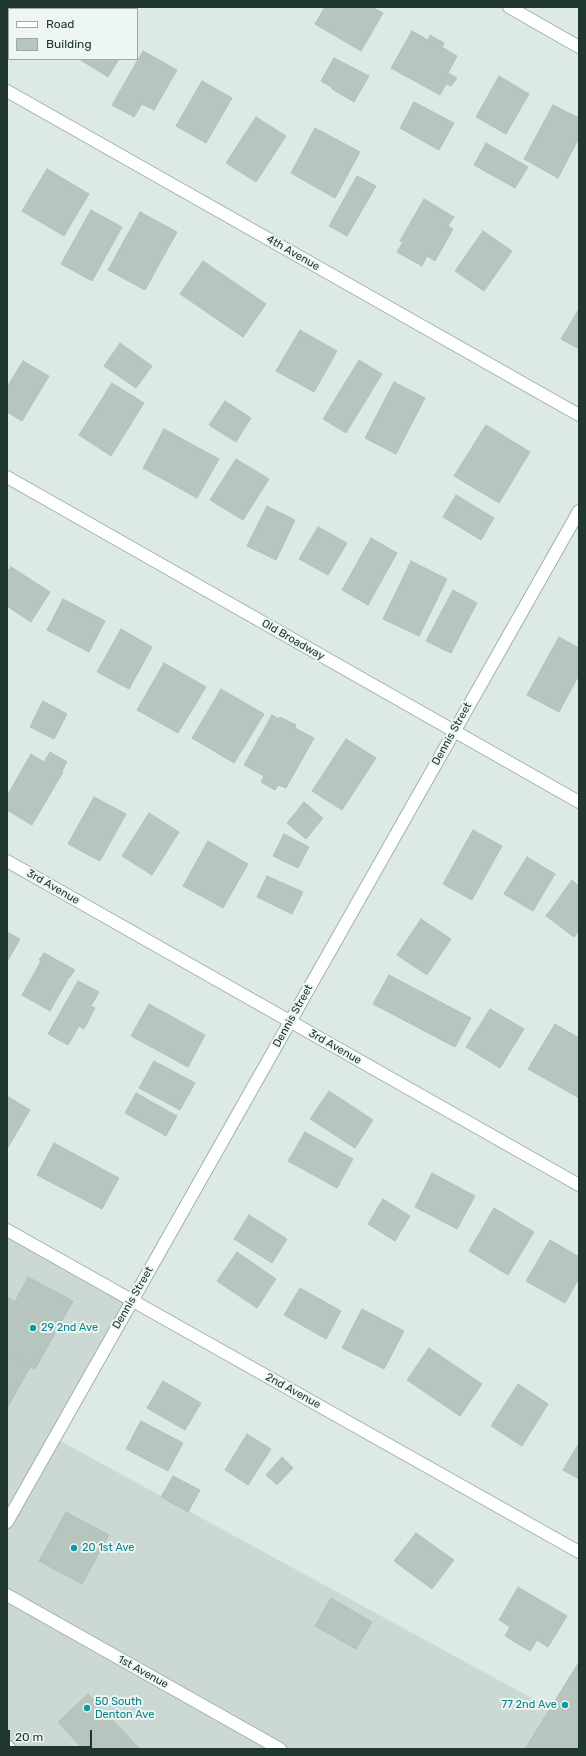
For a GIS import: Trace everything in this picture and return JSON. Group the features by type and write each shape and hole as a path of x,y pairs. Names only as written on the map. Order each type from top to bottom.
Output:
{"street":[{"path":"509,7 579,46"},
{"name":"4th Avenue","path":"7,92 579,415"},
{"name":"Old Broadway","path":"7,477 579,802"},
{"name":"Dennis Street","path":"7,1522 579,511"},
{"name":"3rd Avenue","path":"7,861 579,1185"},
{"name":"2nd Avenue","path":"7,1230 579,1552"},
{"name":"1st Avenue","path":"7,1595 280,1749"},
{"path":"7,1746 10,1749"}],"shaded area":[{"path":"7,1233 130,1302 53,1437 557,1712 579,1749 7,1749"}],"building":[{"path":"21,7 76,7 76,8 20,8"},
{"path":"325,7 372,7 383,13 361,51 315,24"},
{"path":"412,31 428,40 430,35 444,43 442,47 457,56 448,73 457,78 451,86 446,84 440,95 391,68"},
{"path":"143,51 177,70 154,110 142,104 134,117 112,105"},
{"path":"334,58 369,76 354,102 321,81"},
{"path":"81,60 118,60 108,77"},
{"path":"499,76 529,94 506,134 476,117"},
{"path":"202,81 232,98 206,143 176,126"},
{"path":"414,102 454,123 439,150 400,128"},
{"path":"553,105 579,118 579,138 558,178 524,159"},
{"path":"256,117 286,136 256,182 226,163"},
{"path":"315,128 360,152 335,198 291,173"},
{"path":"486,143 528,167 515,188 474,165"},
{"path":"47,169 89,194 64,236 22,211"},
{"path":"357,176 376,186 347,236 329,226"},
{"path":"424,199 454,217 448,226 453,229 435,261 427,256 422,266 397,252 403,242 400,241"},
{"path":"91,210 122,227 92,281 61,264"},
{"path":"140,212 177,232 145,290 108,270"},
{"path":"483,231 512,251 484,291 455,271"},
{"path":"203,261 266,304 243,337 180,294"},
{"path":"579,309 579,349 561,339"},
{"path":"300,330 337,351 314,392 276,371"},
{"path":"120,343 152,366 136,388 104,366"},
{"path":"359,360 382,374 346,433 323,419"},
{"path":"23,361 49,376 22,421 7,412 7,387"},
{"path":"394,382 425,398 396,454 365,438"},
{"path":"112,383 144,403 111,456 79,435"},
{"path":"225,401 251,418 236,442 209,425"},
{"path":"486,425 530,452 499,503 454,476"},
{"path":"164,429 219,459 197,498 143,468"},
{"path":"236,459 269,479 243,520 210,500"},
{"path":"456,495 494,518 481,540 443,517"},
{"path":"267,506 295,520 276,560 247,546"},
{"path":"318,527 347,543 328,575 299,559"},
{"path":"371,538 397,553 368,605 342,590"},
{"path":"411,561 447,579 419,636 383,619"},
{"path":"11,567 50,592 31,622 7,606 7,572"},
{"path":"453,590 477,603 451,653 426,641"},
{"path":"63,599 105,621 89,652 47,630"},
{"path":"121,629 152,647 129,689 97,672"},
{"path":"559,637 579,648 579,675 559,712 527,695"},
{"path":"164,663 206,687 178,733 137,710"},
{"path":"221,689 264,714 234,763 192,738"},
{"path":"43,701 67,714 54,739 30,727"},
{"path":"272,715 279,719 280,717 296,725 295,728 314,738 286,788 278,785 275,790 261,782 264,776 244,765"},
{"path":"346,739 376,758 342,810 312,791"},
{"path":"50,752 67,762 62,771 63,772 32,825 7,810 7,796 31,754 44,762"},
{"path":"94,797 126,814 100,861 68,844"},
{"path":"304,802 323,818 306,839 287,823"},
{"path":"149,813 179,832 152,875 122,856"},
{"path":"473,830 502,846 472,900 443,884"},
{"path":"284,834 309,847 298,868 273,856"},
{"path":"208,841 248,864 223,908 183,886"},
{"path":"527,857 555,874 533,911 504,894"},
{"path":"267,876 303,892 292,914 257,897"},
{"path":"572,880 579,886 579,931 574,937 546,916"},
{"path":"421,919 451,939 427,975 397,955"},
{"path":"7,932 20,939 7,962"},
{"path":"44,953 75,970 69,977 50,1011 22,995"},
{"path":"389,975 471,1018 455,1047 373,1004"},
{"path":"78,981 99,992 91,1006 95,1008 84,1029 79,1026 68,1045 48,1034"},
{"path":"149,1004 205,1035 188,1067 131,1036"},
{"path":"490,1009 524,1029 500,1068 466,1047"},
{"path":"555,1024 579,1038 579,1098 528,1069"},
{"path":"154,1061 195,1083 180,1110 139,1088"},
{"path":"329,1091 373,1120 355,1148 310,1119"},
{"path":"136,1093 177,1116 166,1136 125,1113"},
{"path":"7,1096 30,1110 7,1149"},
{"path":"305,1132 353,1159 337,1188 288,1161"},
{"path":"54,1143 119,1178 102,1209 37,1175"},
{"path":"432,1173 475,1196 457,1229 415,1207"},
{"path":"383,1199 410,1216 395,1241 368,1224"},
{"path":"494,1208 534,1232 508,1275 469,1251"},
{"path":"249,1215 287,1239 272,1263 234,1239"},
{"path":"550,1240 579,1257 579,1278 565,1303 526,1281"},
{"path":"237,1252 276,1279 257,1308 217,1281"},
{"name":"29 2nd Ave","path":"28,1277 73,1301 35,1369 7,1354 7,1297 15,1302"},
{"path":"300,1288 341,1311 326,1339 284,1315"},
{"path":"362,1309 404,1331 384,1369 342,1348"},
{"path":"429,1348 482,1384 460,1416 407,1380"},
{"path":"7,1354 30,1367 7,1408"},
{"path":"163,1381 201,1403 185,1430 147,1408"},
{"path":"518,1384 548,1404 522,1446 491,1426"},
{"path":"141,1421 183,1443 168,1471 126,1449"},
{"path":"247,1434 271,1449 248,1485 225,1470"},
{"path":"579,1443 579,1479 563,1470"},
{"path":"282,1457 293,1468 277,1485 266,1475"},
{"path":"173,1476 200,1490 188,1512 161,1497"},
{"name":"20 1st Ave","path":"66,1512 109,1535 82,1584 39,1561"},
{"path":"416,1533 454,1560 432,1589 394,1561"},
{"path":"518,1587 567,1616 548,1647 537,1640 530,1651 505,1636 510,1627 499,1620"},
{"path":"331,1598 372,1622 356,1649 315,1626"},
{"name":"77 2nd Ave","path":"579,1662 579,1749 525,1749"},
{"name":"50 South Denton Ave","path":"88,1694 140,1749 83,1749 58,1722"}],"place":[{"name":"29 2nd Ave","path":"33,1328"},
{"name":"20 1st Ave","path":"74,1548"},
{"name":"77 2nd Ave","path":"565,1705"},
{"name":"50 South Denton Ave","path":"87,1708"}]}
